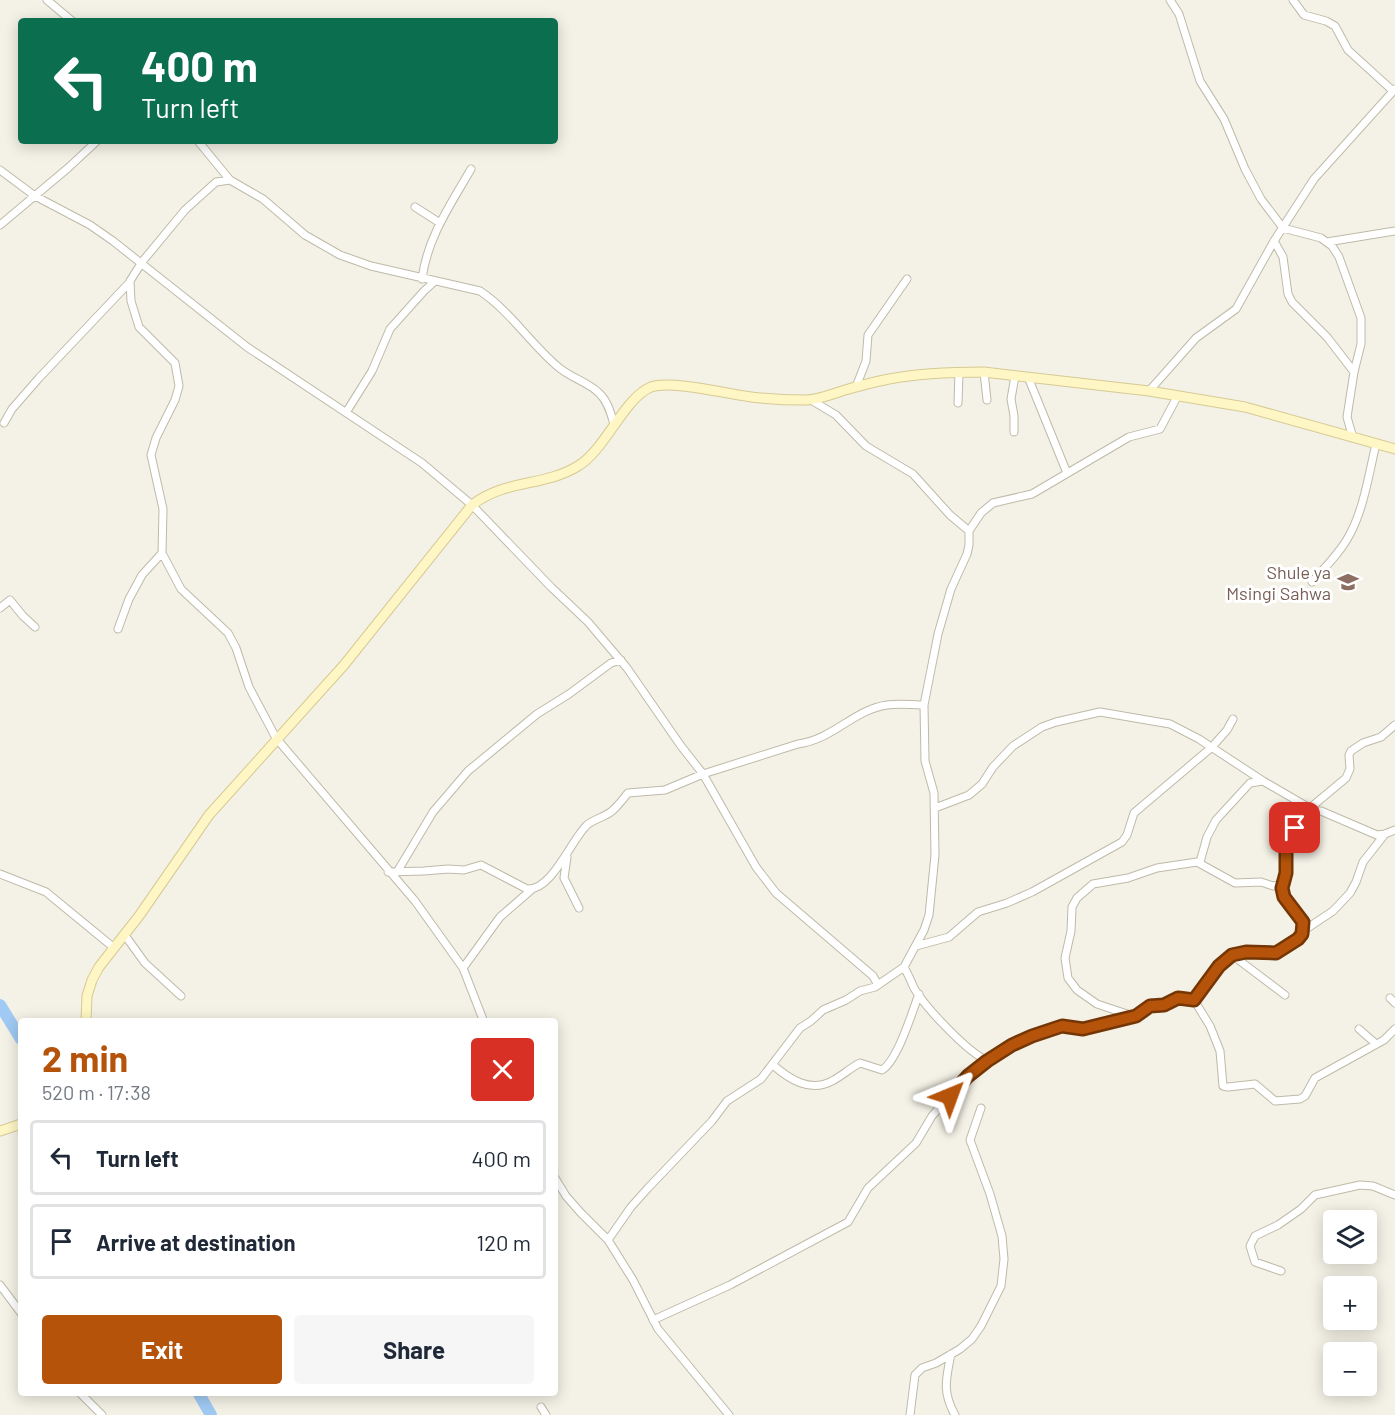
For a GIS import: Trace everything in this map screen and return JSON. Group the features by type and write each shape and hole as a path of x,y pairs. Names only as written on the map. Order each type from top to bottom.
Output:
{"main road":[{"path":"85,1018 87,996 92,980 113,947 140,916 209,815 344,665 472,505 499,489 553,477 579,466 599,447 614,424 642,393 652,387 679,386 752,397 811,400 897,378 984,372 1149,391 1245,407 1395,449"},
{"path":"0,1131 18,1125"}],"street":[{"path":"47,0 68,18"},
{"path":"1170,0 1179,14 1200,81 1224,119 1245,170 1261,199 1283,228 1321,238 1339,257 1361,318 1361,344 1347,417 1353,438"},
{"path":"1149,391 1196,338 1236,309 1274,242 1322,170 1394,90 1348,50 1335,26 1304,15 1293,0"},
{"path":"0,225 94,144"},
{"path":"200,144 230,180 263,199 305,235 340,255 371,266 480,291 486,295 509,315 556,365 598,392 606,401 614,424"},
{"path":"422,279 425,260 440,223 471,169"},
{"path":"0,170 35,196 90,225 142,262 247,347 423,463 472,505 588,622 621,660 652,701 681,746 704,774 764,879 776,893 873,976 878,985"},
{"path":"4,423 12,409 39,378 129,283 142,262 185,210 211,185 221,180 230,180"},
{"path":"415,207 440,223"},
{"path":"1327,242 1395,231"},
{"path":"1274,242 1283,257 1288,294 1292,302 1327,337 1354,372"},
{"path":"856,387 866,361 868,335 907,279"},
{"path":"346,411 372,371 390,329 434,282"},
{"path":"129,283 130,301 139,327 175,363 179,386 151,455 163,509 162,553 181,589 228,633 236,648 249,687 276,738 421,909 463,969 482,1018"},
{"path":"958,403 959,372"},
{"path":"984,372 987,400"},
{"path":"1014,432 1011,396 1015,376"},
{"path":"1028,377 1067,473"},
{"path":"608,1240 631,1207 712,1121 727,1101 759,1081 800,1028 823,1010 860,991 878,985 904,967 916,946 932,904 935,855 935,808 925,761 924,705 938,634 951,589 967,554 969,531 981,513 993,503 1032,494 1129,437 1160,429 1177,397"},
{"path":"811,400 836,415 866,446 913,474 950,515 969,531"},
{"path":"1311,582 1350,534 1362,502 1376,444"},
{"path":"118,630 129,599 142,575 162,553"},
{"path":"0,608 10,600 35,627"},
{"path":"397,872 433,812 468,771 537,714 611,663 621,660"},
{"path":"579,908 564,878 563,873 568,854 588,824 611,812 628,793 665,790 704,774 798,744 812,742 823,738 857,716 876,708 887,705 924,705"},
{"path":"935,808 969,795 982,784 989,770 1013,746 1042,727 1090,714 1110,713 1170,724 1212,747 1311,809 1334,816 1368,832 1385,834 1395,830"},
{"path":"916,946 949,937 978,912 1032,892 1122,842 1127,835 1134,813 1212,747 1227,730 1233,719"},
{"path":"1303,931 1303,922 1284,897 1286,848 1295,828 1306,814 1346,778 1350,769 1351,750 1381,737 1395,725"},
{"path":"1200,862 1207,837 1216,820 1250,783 1263,781"},
{"path":"1194,1000 1219,966 1232,955 1246,952 1276,953 1298,939 1303,931 1334,911 1350,893 1363,862 1385,834"},
{"path":"463,969 501,916 529,890 548,879 568,854"},
{"path":"1130,1016 1088,999 1068,978 1065,958 1071,931 1072,906 1084,891 1093,884 1128,878 1158,868 1200,862 1235,883 1261,882 1274,886 1283,884"},
{"path":"388,872 464,870 481,865 532,890"},
{"path":"0,874 46,892 113,947"},
{"path":"124,934 145,963 182,996"},
{"path":"1232,955 1285,995"},
{"path":"904,967 927,1005 970,1050 987,1061"},
{"path":"773,1065 795,1082 815,1085 833,1081 860,1063 882,1070 888,1067 904,1035 919,994"},
{"path":"652,1320 730,1285 848,1222 868,1188 915,1143 932,1116 963,1081 987,1061 1015,1043 1065,1025 1083,1029 1136,1016 1150,1006 1164,1005 1178,998 1194,1000"},
{"path":"1194,1000 1210,1026 1220,1051 1223,1086 1228,1088 1255,1084 1275,1101 1300,1099 1305,1096 1315,1078 1376,1044 1395,1029"},
{"path":"1359,1029 1376,1044"},
{"path":"910,1415 915,1375 922,1368 960,1349 976,1335 999,1293 1004,1259 1002,1236 990,1194 970,1140 981,1108"},
{"path":"558,1182 580,1212 608,1240 633,1280 652,1320 666,1340 729,1415"},
{"path":"1281,1271 1256,1262 1250,1246 1252,1238 1257,1234 1278,1225 1301,1209 1311,1198 1360,1185 1372,1186 1395,1195"},
{"path":"0,1285 18,1309"},
{"path":"13,1303 18,1300"},
{"path":"951,1354 945,1386 955,1415"},
{"path":"83,1396 102,1415"},
{"path":"541,1407 546,1415"}],"waterway":[{"path":"0,1005 18,1034"},
{"path":"200,1396 211,1415"}],"place":[{"name":"Shule ya Msingi Sahwa","path":"1348,582"}],"route":[{"path":"950,1096 974,1071 1015,1043 1065,1025 1083,1029 1136,1016 1150,1006 1164,1005 1181,997 1194,1000 1224,960 1232,955 1246,952 1276,953 1298,939 1304,929 1303,922 1284,897 1282,888 1286,873 1286,848 1295,828"}]}
